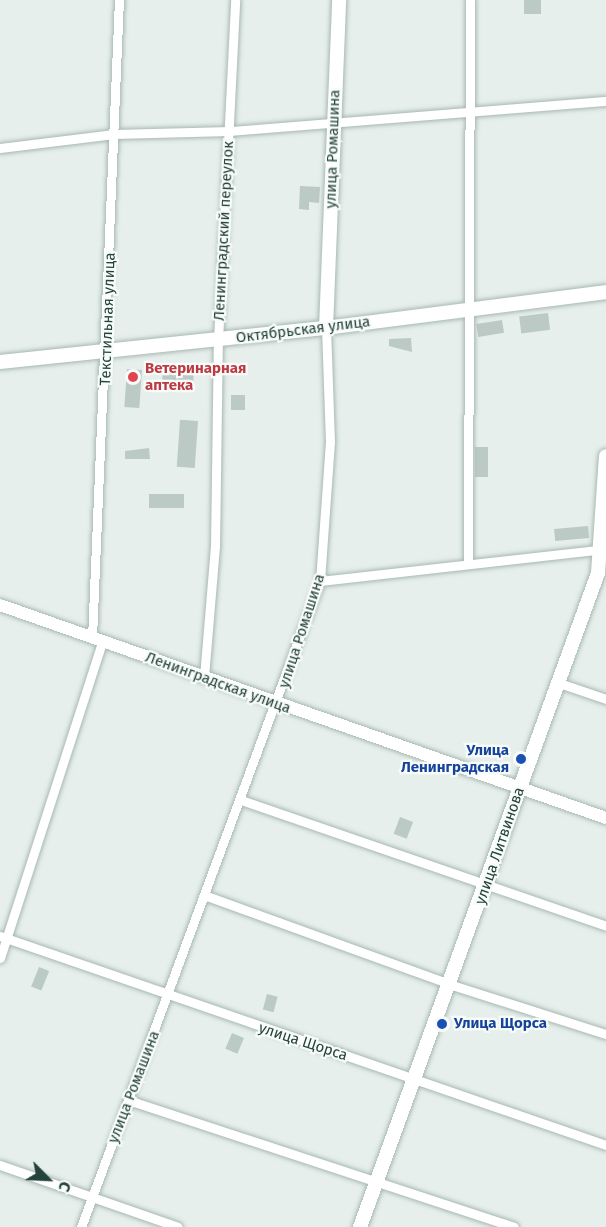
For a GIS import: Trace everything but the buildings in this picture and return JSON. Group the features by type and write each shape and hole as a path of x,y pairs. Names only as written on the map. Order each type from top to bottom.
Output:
{"main road":[{"name":"улица Ромашина","path":"326,328 339,0"},
{"name":"Октябрьская улица","path":"0,362 326,328 606,292"},
{"name":"улица Литвинова","path":"360,1227 452,985 519,789 602,574 606,456"}],"street":[{"name":"Текстильная улица","path":"0,958 4,938 97,640 119,0"},
{"name":"Ленинградский переулок","path":"204,677 215,546 218,340 235,0"},
{"path":"468,564 470,0"},
{"path":"0,148 114,134 230,131 606,101"},
{"name":"улица Ромашина","path":"81,1227 168,999 204,895 278,704 320,581 330,442 326,328"},
{"path":"320,581 604,549"},
{"name":"Ленинградская улица","path":"0,606 606,818"},
{"path":"559,683 606,699"},
{"path":"241,800 486,887 606,926"},
{"path":"204,895 452,985 606,1034"},
{"name":"улица Щорса","path":"4,938 168,999 416,1078 606,1145"},
{"path":"128,1100 514,1227"},
{"path":"0,1165 178,1227"}],"place":[{"name":"Ветеринарная аптека","path":"133,377"},
{"name":"Улица Ленинградская","path":"521,759"},
{"name":"Улица Щорса","path":"442,1024"}]}
